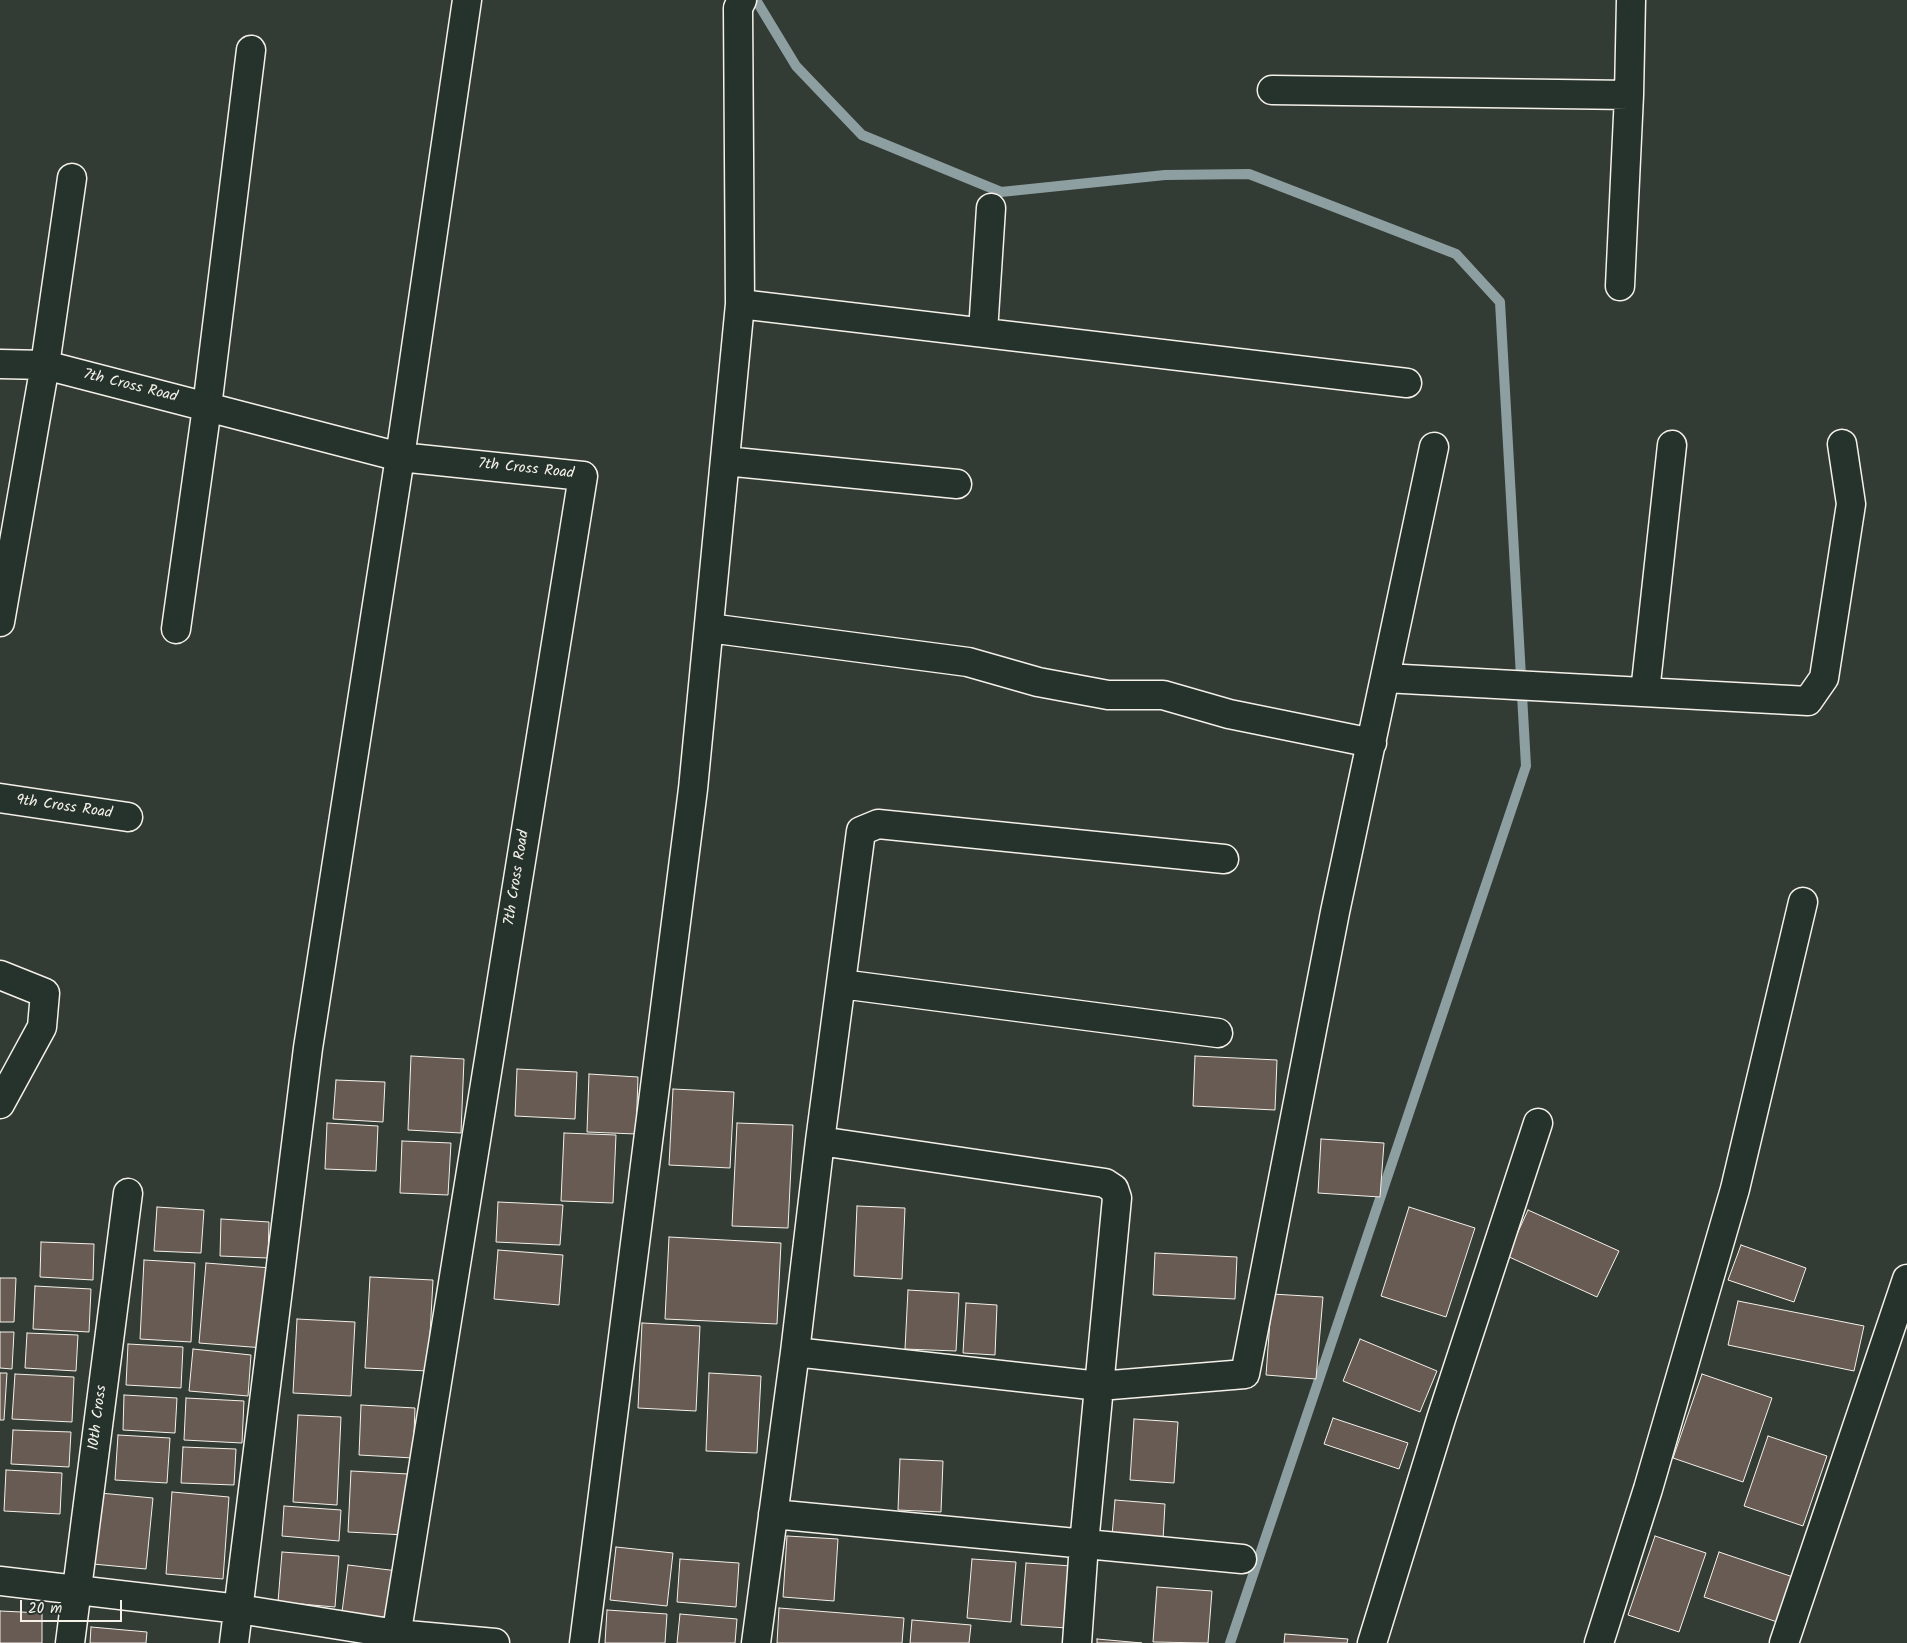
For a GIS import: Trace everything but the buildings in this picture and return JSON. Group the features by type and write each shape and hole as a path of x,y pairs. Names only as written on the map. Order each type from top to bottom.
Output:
{"street":[{"path":"234,1643 308,1048 400,457 467,0"},
{"path":"1620,286 1629,95 1631,0"},
{"path":"584,1643 693,788 740,304 740,4"},
{"path":"176,629 207,407 251,50"},
{"path":"1272,90 1629,95"},
{"path":"0,622 45,365 72,178"},
{"path":"983,332 991,208"},
{"path":"740,304 1407,383"},
{"name":"7th Cross Road","path":"0,364 45,365 400,457 583,476 396,1638"},
{"path":"1385,678 1808,701 1824,678 1851,504 1842,444"},
{"path":"1645,692 1672,445"},
{"path":"794,1352 1100,1386 1245,1374 1335,912 1434,447"},
{"path":"725,461 957,484"},
{"path":"709,628 968,662 1038,682 1108,695 1163,695 1229,714 1372,742"},
{"name":"9th Cross Road","path":"0,798 128,817"},
{"path":"756,1643 861,831 878,824 1224,859"},
{"path":"1599,1643 1648,1489 1735,1189 1803,902"},
{"path":"0,975 45,993 42,1027 0,1104"},
{"path":"841,984 1218,1034"},
{"path":"1372,1643 1441,1419 1538,1123"},
{"path":"820,1141 1105,1183 1114,1189 1117,1198 1084,1544 1077,1643"},
{"name":"10th Cross","path":"70,1643 128,1193"},
{"path":"1784,1643 1907,1279"},
{"path":"773,1514 1242,1559"},
{"path":"0,1580 239,1609 396,1638 496,1643"}],"waterway":[{"path":"756,0 796,66 862,135 1001,192 1165,175 1249,174 1456,254 1500,302 1526,766 1230,1643"}]}
